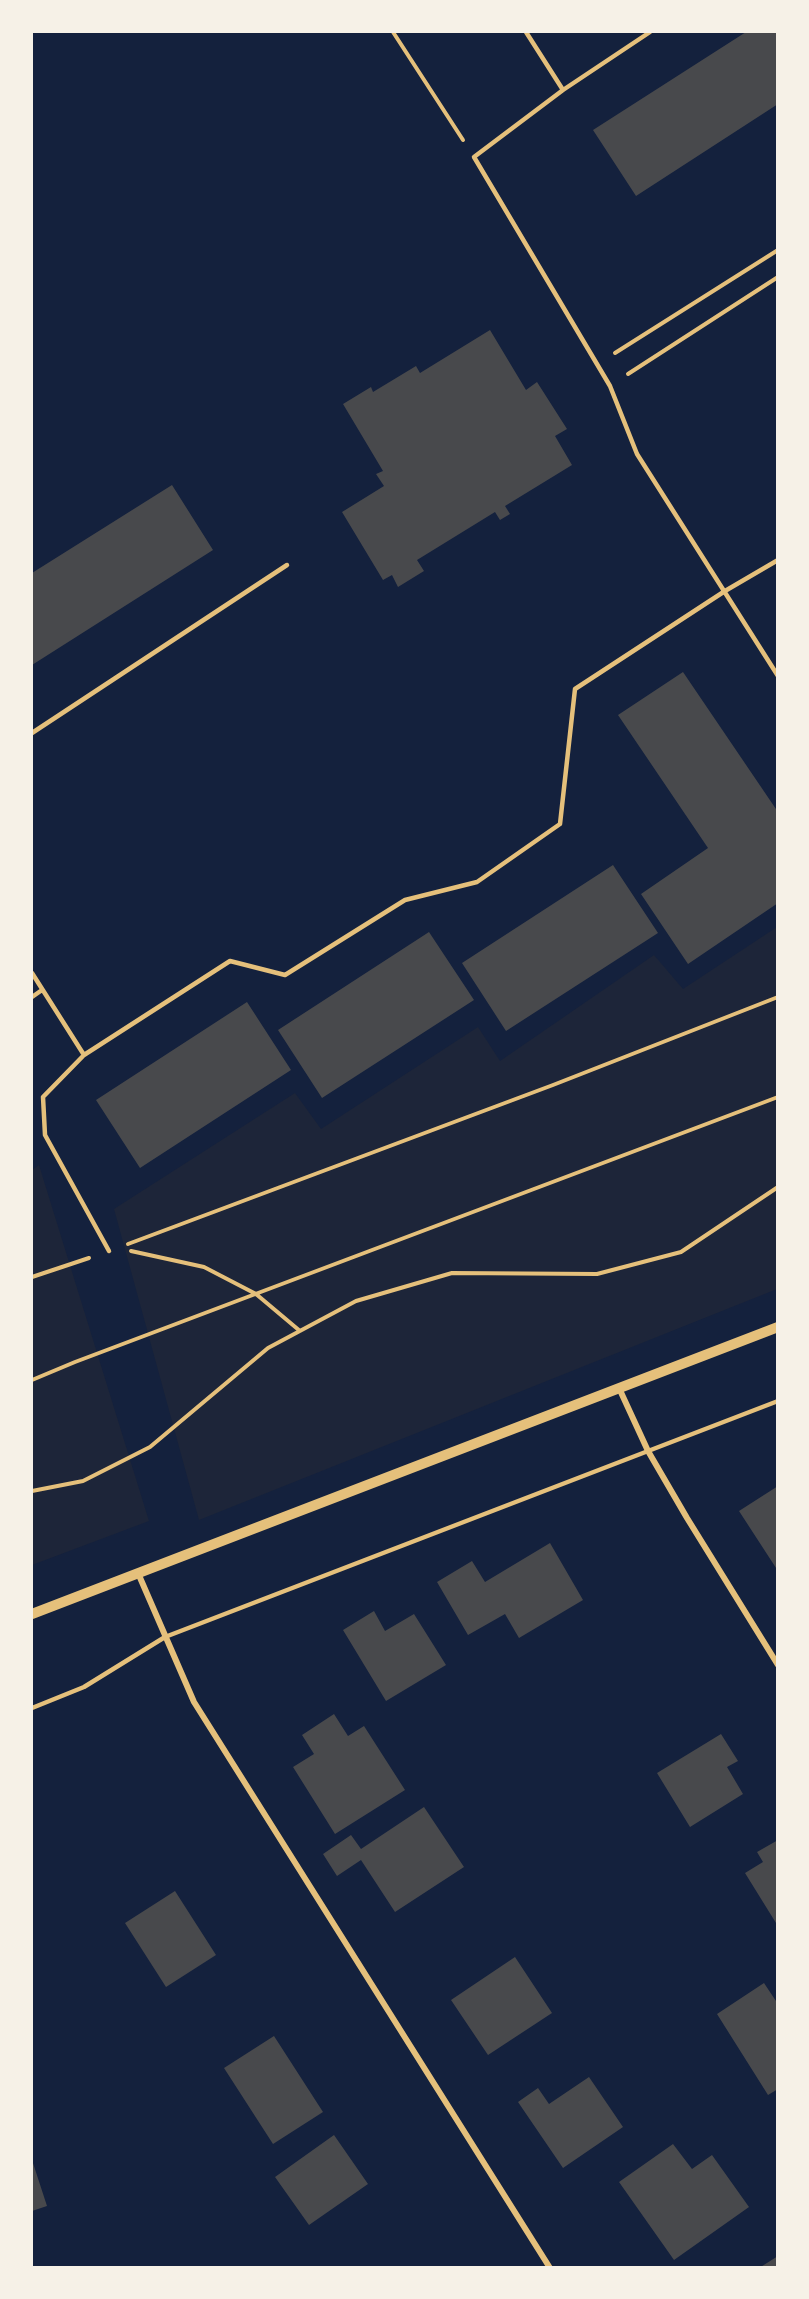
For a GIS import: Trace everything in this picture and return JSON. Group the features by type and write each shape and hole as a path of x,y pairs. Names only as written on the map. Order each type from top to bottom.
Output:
{"street":[{"path":"32,1614 777,1327"},
{"path":"618,1387 648,1451 777,1665"},
{"path":"138,1573 194,1702 550,2268"}],"lane":[{"path":"526,32 563,90"},
{"path":"650,32 563,90 474,157 610,386 638,454 777,676"},
{"path":"110,1251 45,1135 43,1098 84,1055 230,961 285,975 405,900 477,882 560,824 575,689 725,591 777,560"},
{"path":"32,733 287,565"},
{"path":"32,973 84,1055"},
{"path":"32,997 42,990"},
{"path":"32,1708 84,1687 165,1637 777,1401"}],"path":[{"path":"393,32 474,157"},
{"path":"597,364 777,250"},
{"path":"610,386 777,277"},
{"path":"32,1277 110,1251 553,1085 777,997"},
{"path":"32,1380 777,1097"},
{"path":"32,1491 83,1481 150,1447 268,1348 356,1301 452,1273 597,1274 681,1252 777,1187"},
{"path":"110,1251 136,1251 204,1267 256,1294 300,1331"}],"shaded area":[{"path":"777,927 777,1289 199,1520 114,1209 295,1093 321,1129 478,1027 500,1061 654,955 683,989"},
{"path":"39,1165 149,1521 32,1565 32,1170"}],"building":[{"path":"746,32 778,32 778,104 636,196 593,130"},
{"path":"490,330 526,390 537,382 567,429 555,436 572,465 505,506 510,514 500,520 495,512 417,560 424,571 398,587 392,575 383,580 342,512 384,486 376,474 383,471 343,404 371,387 373,392 416,366 420,373"},
{"path":"172,485 213,550 32,665 32,573"},
{"path":"683,672 778,812 778,903 688,964 641,894 708,848 618,715"},
{"path":"613,865 658,933 506,1031 462,963"},
{"path":"429,932 474,1000 322,1098 278,1030"},
{"path":"247,1002 291,1070 140,1168 96,1100"},
{"path":"778,1486 778,1571 739,1511"},
{"path":"550,1543 583,1600 519,1638 505,1614 468,1635 437,1582 472,1561 485,1582"},
{"path":"374,1611 385,1631 414,1614 446,1665 386,1701 343,1630"},
{"path":"334,1714 348,1736 364,1726 405,1790 335,1834 293,1767 314,1754 302,1735"},
{"path":"721,1734 738,1761 727,1767 743,1794 690,1827 657,1773"},
{"path":"424,1807 464,1867 395,1912 361,1860 337,1876 323,1854 351,1835 361,1849"},
{"path":"778,1840 778,1922 776,1923 745,1873 763,1862 757,1852"},
{"path":"175,1891 216,1955 166,1987 125,1923"},
{"path":"515,1957 552,2013 488,2055 451,2000"},
{"path":"764,1983 778,2004 778,2089 768,2095 717,2014"},
{"path":"274,2036 323,2112 273,2144 224,2068"},
{"path":"589,2077 623,2127 563,2168 518,2102 538,2088 549,2104"},
{"path":"334,2135 368,2184 309,2225 275,2177"},
{"path":"673,2144 692,2169 712,2155 749,2207 674,2260 619,2182"},
{"path":"32,2160 47,2206 32,2211"},
{"path":"778,2256 778,2268 759,2268"}]}
